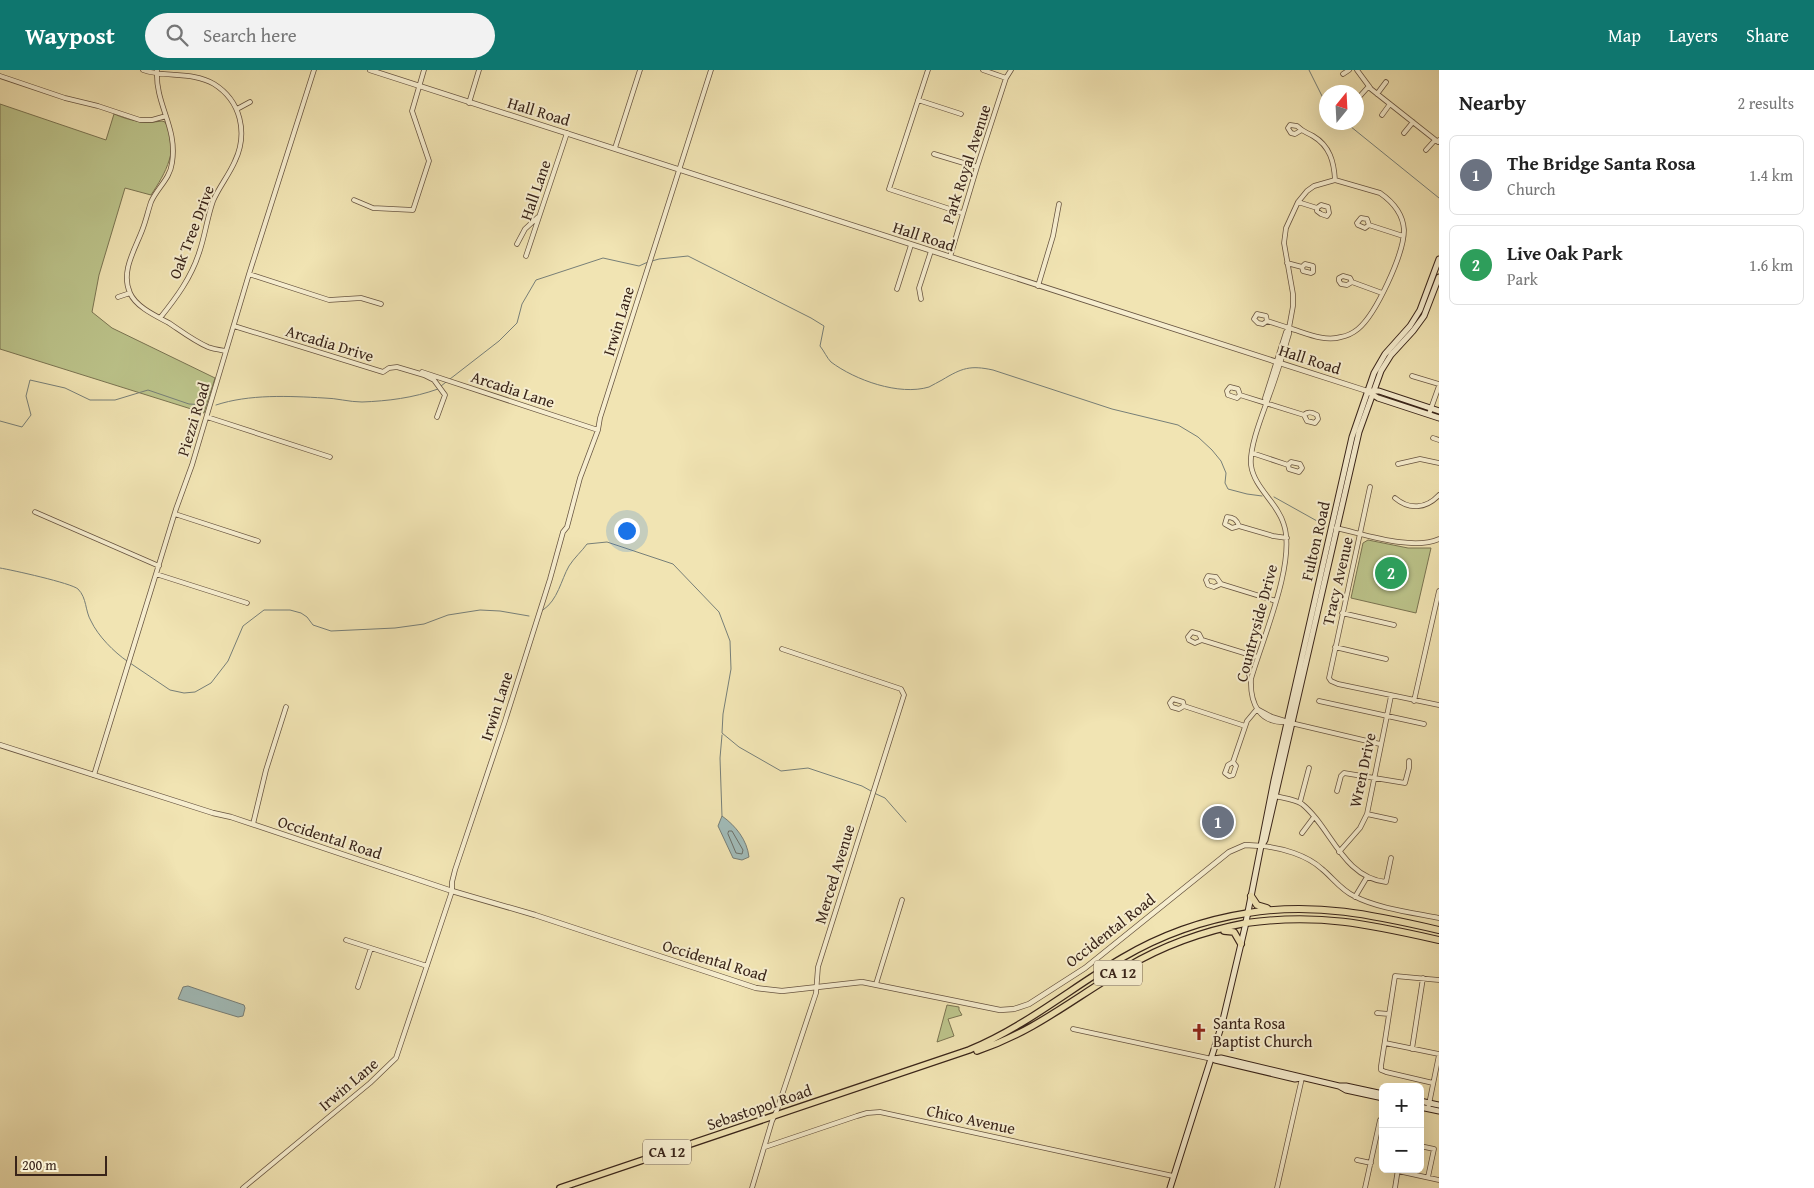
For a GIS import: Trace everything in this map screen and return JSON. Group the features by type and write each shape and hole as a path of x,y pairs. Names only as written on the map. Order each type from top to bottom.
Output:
{"highway":[{"path":"1251,896 1259,906 1276,909"},
{"name":"CA 12","path":"1248,913 1276,909 1346,910 1439,930"},
{"name":"CA 12","path":"1246,923 1296,918 1332,919 1372,925 1439,940"}],"main road":[{"name":"Fulton Road","path":"1170,1188 1222,1024 1246,923 1262,846 1261,838 1334,527 1371,392 1374,373 1385,354 1410,326 1420,310 1437,276 1439,259"},
{"path":"1371,392 1378,398 1430,411 1439,411"},
{"path":"1430,411 1439,418"},
{"name":"Fulton Road","path":"1262,846 1266,840 1276,796 1289,723"},
{"name":"Sebastopol Road","path":"939,1062 1003,1035 1112,964 1148,944 1195,925 1248,913"},
{"name":"Sebastopol Road","path":"560,1188 988,1047 1020,1034 1050,1017 1125,968 1152,953 1190,938 1246,923"},
{"path":"1190,938 1231,930 1236,934 1241,944"},
{"path":"1212,1059 1295,1079 1302,1078 1379,1093"},
{"path":"1339,1086 1346,1090 1379,1097"},
{"path":"1424,1104 1439,1111"},
{"path":"1424,1106 1439,1105"}],"street":[{"path":"143,70 193,76 213,84 227,95 237,109 250,102"},
{"name":"Piezzi Road","path":"94,775 314,70"},
{"name":"Hall Road","path":"371,70 1371,392"},
{"path":"354,200 372,208 413,210 429,161 412,111 424,70"},
{"path":"469,103 479,70"},
{"path":"615,148 640,70"},
{"name":"Irwin Lane","path":"243,1188 370,1083 396,1058 452,890 455,870 505,721 563,532 567,527 580,478 598,430 600,418 648,265 711,70"},
{"path":"928,70 889,189 962,213"},
{"path":"983,70 1006,78"},
{"name":"Park Royal Avenue","path":"950,258 962,213 1006,78 1011,70"},
{"path":"1343,74 1349,70"},
{"path":"1357,70 1378,94 1438,141 1426,150"},
{"path":"157,72 159,96 172,131 174,147 172,166 166,180 157,190 144,228 131,256 127,276 130,294 140,305 160,318 208,347 226,352"},
{"path":"0,76 140,120 152,120 166,116"},
{"path":"1378,94 1386,82"},
{"path":"1364,92 1370,86"},
{"path":"918,100 961,114"},
{"path":"1382,115 1390,104"},
{"path":"1400,112 1404,106"},
{"name":"Oak Tree Drive","path":"160,318 181,290 191,272 199,254 216,193 235,161 240,146 242,126 237,109"},
{"path":"1404,132 1413,122"},
{"path":"1420,128 1425,124"},
{"path":"1300,131 1315,138 1329,152 1334,165 1335,180"},
{"name":"Hall Lane","path":"526,256 567,133"},
{"path":"934,154 977,167"},
{"path":"1267,321 1289,328 1328,339 1345,336 1362,325 1389,281 1403,236 1400,214 1392,202 1380,194 1335,180 1314,186 1298,202 1290,217 1284,243 1293,294 1289,328"},
{"path":"1298,202 1317,208"},
{"path":"1038,286 1053,236 1059,204"},
{"path":"518,244 526,229 540,215"},
{"path":"1370,225 1403,236"},
{"path":"897,289 911,245"},
{"path":"921,299 919,288 931,251"},
{"path":"1287,263 1302,267"},
{"path":"249,274 329,300 361,298 381,304"},
{"path":"1352,282 1382,293"},
{"path":"118,297 130,294"},
{"name":"Arcadia Drive","path":"234,326 383,372 388,368 397,367 434,380 445,395 437,417"},
{"name":"Countryside Drive","path":"1258,709 1251,693 1251,679 1276,601 1287,557 1287,538 1281,514 1258,482 1251,466 1252,453 1278,362 1289,334 1289,328"},
{"name":"Arcadia Lane","path":"420,371 598,430"},
{"path":"1412,376 1439,385 1430,411"},
{"path":"1240,395 1304,415"},
{"path":"207,417 330,457"},
{"path":"1432,438 1439,440"},
{"path":"1252,453 1288,465"},
{"path":"1398,464 1420,459 1439,463"},
{"name":"Tracy Avenue","path":"1370,487 1329,674 1330,680 1338,684 1391,696"},
{"path":"1395,498 1402,504 1419,507 1432,501 1439,494"},
{"path":"35,512 159,566"},
{"path":"175,514 258,541"},
{"path":"1239,526 1287,538"},
{"path":"1334,527 1409,544 1429,543 1439,539"},
{"path":"156,574 248,603"},
{"path":"1221,584 1276,601"},
{"path":"1414,701 1439,591"},
{"path":"1342,613 1394,625"},
{"path":"1202,640 1257,658"},
{"path":"1335,647 1386,659"},
{"name":"Merced Avenue","path":"752,1188 807,1020 816,986 818,968 904,695 901,689 782,649"},
{"path":"1391,696 1439,706"},
{"name":"Wren Drive","path":"1339,852 1360,828 1367,814 1391,696"},
{"name":"Wren Drive","path":"1319,702 1424,724"},
{"path":"1184,706 1245,726"},
{"path":"252,824 266,770 286,707"},
{"path":"1233,762 1245,726 1250,716 1258,709 1263,716 1272,719 1380,744"},
{"name":"Occidental Road","path":"0,745 252,824 452,890 536,915 756,988 782,991 856,982 876,984 992,1009 1022,1008 1092,963 1229,852 1245,846 1262,846 1295,854 1308,859 1321,868 1343,889 1355,897 1368,902 1439,918"},
{"path":"1337,790 1341,776 1344,773 1405,783 1409,760"},
{"path":"1300,802 1309,768"},
{"path":"1276,796 1300,802 1314,817 1339,852 1352,866 1367,877 1386,882 1391,858"},
{"path":"1367,814 1395,820"},
{"path":"1302,833 1314,817"},
{"path":"1355,897 1367,877"},
{"path":"876,984 902,900"},
{"path":"346,940 427,966"},
{"path":"358,987 371,948"},
{"path":"1433,1083 1381,1070 1395,976 1439,980"},
{"path":"1412,1049 1423,978"},
{"path":"1377,1013 1389,1014"},
{"path":"1073,1029 1212,1059"},
{"path":"1385,1043 1439,1055 1428,1106"},
{"path":"1277,1188 1302,1078"},
{"name":"Chico Avenue","path":"765,1147 857,1116 880,1112 1174,1176"},
{"path":"1365,1188 1379,1125"},
{"path":"1424,1147 1434,1149 1428,1177"},
{"path":"1357,1160 1371,1163"},
{"path":"1395,1188 1398,1173"},
{"path":"1411,1173 1439,1180"}],"green space":[{"path":"0,104 106,140 114,114 138,121 165,122 170,131 172,141 166,169 151,195 125,188 99,275 92,312 112,328 215,378 204,413 0,349"},
{"path":"1368,540 1408,548 1431,548 1416,613 1351,598 1363,543"},
{"path":"947,1005 959,1007 962,1015 948,1019 954,1036 937,1042"}],"water":[{"path":"722,816 740,834 746,845 749,857 742,860 733,858 718,826"},
{"path":"188,986 244,1005 243,1016 238,1017 178,999 183,987"}],"waterway":[{"path":"1309,70 1319,90"},
{"path":"1355,130 1439,198"},
{"path":"652,261 688,256 811,318 824,326 820,346 831,362 852,375 878,385 891,388 917,389 929,387 961,370 972,368 993,370 1112,409 1178,425 1198,437 1221,461 1226,473 1225,483 1228,489 1262,496"},
{"path":"441,386 499,341 517,323 522,304 536,280 603,258 639,266 648,262"},
{"path":"0,421 22,427 31,415 26,396 30,380 65,388 90,400 115,400 148,390 189,404 207,405"},
{"path":"216,405 255,397 283,396 372,402 410,397 438,389"},
{"path":"1274,497 1326,526"},
{"path":"543,610 556,595 569,566 587,544 607,542 673,564 719,612 730,641 731,669 723,714 722,733 739,747 781,771 808,768 862,786 871,791"},
{"path":"0,568 53,580 78,589 83,596 94,627 102,638 127,661"},
{"path":"130,663 170,690 184,693 195,692 211,683 228,661 243,626 264,610 290,610 301,613 313,625 331,631 395,628 424,624 448,615 480,610 529,616"},
{"path":"722,735 720,758 722,816"},
{"path":"874,793 885,798 906,822"}],"place":[{"name":"Live Oak Park","path":"1391,573"},
{"name":"The Bridge Santa Rosa","path":"1218,822"},
{"name":"Santa Rosa Baptist Church","path":"1199,1032"}]}
